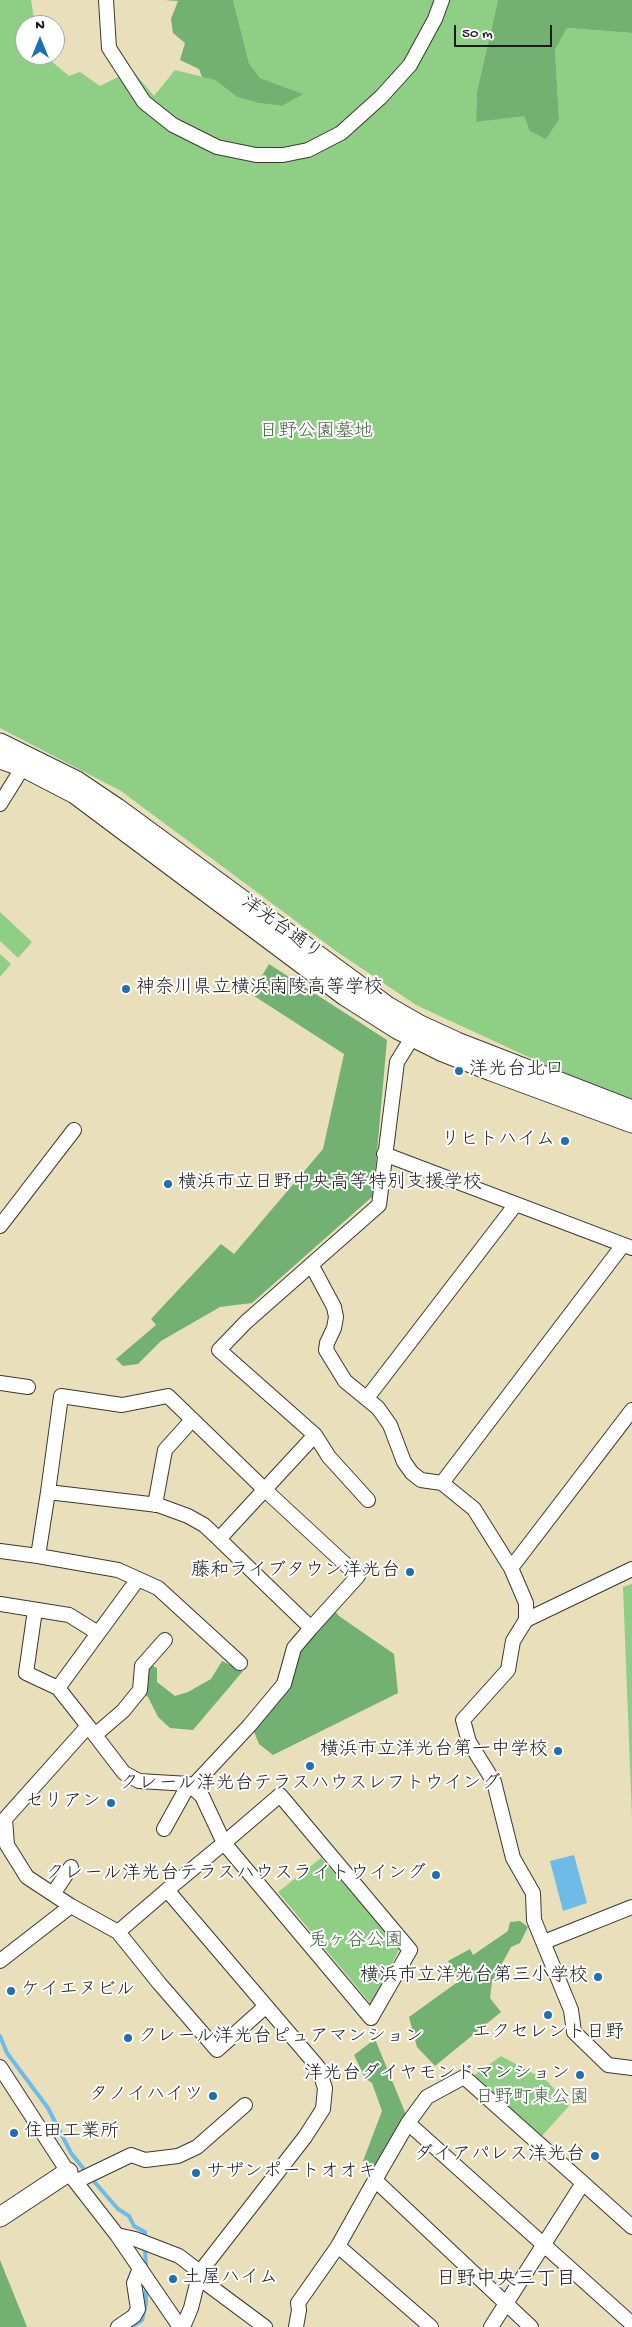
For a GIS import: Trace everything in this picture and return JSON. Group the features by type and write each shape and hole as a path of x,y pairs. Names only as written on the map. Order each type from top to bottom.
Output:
{"street":[{"path":"106,0 109,48 144,102 173,125 217,148 256,155 283,155 308,150 341,133 382,97 410,65 435,19 442,0"},
{"name":"洋光台通り","path":"0,743 77,781 117,808 387,1006 416,1031 458,1042 632,1110"},
{"name":"洋光台通り","path":"0,758 23,767 74,794 345,996 491,1071 632,1123"},
{"path":"0,804 23,767"},
{"path":"368,1500 329,1457 315,1435 218,1350 246,1322 312,1266 379,1204 397,1062 416,1031"},
{"path":"0,1226 74,1130"},
{"path":"384,1154 627,1246 442,1483"},
{"path":"368,1398 516,1204"},
{"path":"312,1266 327,1291 336,1317 326,1350 345,1381 368,1398 390,1425 404,1462 412,1473 421,1480 442,1483 474,1509 511,1568 526,1602 526,1620 513,1641 508,1670 463,1720 469,1742 494,1782 513,1858 533,1893 534,1920 571,2010 574,2032 608,2065 632,2068"},
{"path":"0,1384 28,1387"},
{"path":"38,1556 61,1396 122,1405 168,1396 358,1576 294,1648 284,1684 249,1726 191,1786 164,1829"},
{"path":"511,1568 632,1410"},
{"path":"155,1505 165,1450 192,1420"},
{"path":"219,1539 315,1435"},
{"path":"48,1492 155,1505 188,1516 204,1525 311,1628"},
{"path":"0,1551 118,1570 158,1588 240,1663"},
{"path":"526,1620 632,1569"},
{"path":"58,1688 138,1579"},
{"path":"0,1604 69,1615 98,1633"},
{"path":"35,1610 26,1673 58,1688 124,1773 139,1781 191,1786 202,1796 224,1843 371,2018 410,1950 280,1795 224,1843 118,1932"},
{"path":"165,1640 142,1666 140,1690 123,1711 92,1731 5,1819 7,1845 27,1877 71,1906 118,1932 217,2050 266,2006"},
{"path":"53,1894 71,1867"},
{"path":"0,2067 181,2327 191,2308 200,2275 305,2137 323,2109 325,2088 318,2067 168,1890"},
{"path":"0,1961 71,1906"},
{"path":"544,1942 632,1906"},
{"path":"296,2327 299,2310 298,2303 338,2246 408,2123 427,2097 464,2077 632,2227"},
{"path":"0,2217 75,2177 97,2172 131,2154 145,2160 178,2156 197,2147 245,2106"},
{"path":"408,2123 632,2324"},
{"path":"375,2180 531,2327"},
{"path":"491,2327 583,2183"},
{"path":"117,2235 136,2239 179,2256 265,2327"},
{"path":"338,2246 431,2327"},
{"path":"118,2327 134,2316 138,2309 134,2283 140,2268"}],"green space":[{"name":"日野公園墓地","path":"0,0 31,0 33,15 15,15 15,65 56,65 69,76 80,72 100,86 132,70 154,96 175,70 215,80 237,97 258,103 281,106 302,94 260,78 249,63 233,0 498,0 477,91 476,122 524,115 559,119 555,50 567,28 632,33 632,1100 574,1078 416,1005 336,951 121,791 0,728"},
{"path":"164,0 233,0 249,63 260,78 303,94 282,106 258,103 237,97 215,80 202,77 199,69 180,60 185,43 173,33 171,19 178,1"},
{"path":"498,0 632,0 632,33 567,28 555,50 559,119 546,139 530,131 524,116 476,122 477,91"},
{"path":"0,912 32,942 18,958 0,941"},
{"path":"0,954 11,964 0,977"},
{"path":"269,964 387,1040 373,1196 252,1303 220,1307 161,1341 138,1364 123,1366 116,1359 156,1325 151,1319 221,1244 234,1254 323,1149 344,1054 251,994"},
{"path":"632,1584 632,1818 623,1587"},
{"path":"334,1610 339,1616 394,1654 398,1693 273,1755 259,1744 253,1729 298,1652"},
{"path":"222,1661 243,1671 193,1730 170,1728 158,1717 148,1697 142,1692 148,1663 157,1668 157,1682 175,1696 188,1692 211,1679"},
{"name":"兎ヶ谷公園","path":"321,1858 400,1948 371,2004 278,1892"},
{"path":"520,1921 528,1927 520,1943 511,1947 492,1982 490,1998 501,2012 435,2066 417,2047 409,2017 459,1981 448,1961 470,1949 473,1955 508,1931 510,1922"},
{"path":"375,2039 407,2117 378,2169 363,2161 382,2111 372,2083 365,2078 354,2055"},
{"name":"日野町東公園","path":"501,2056 547,2081 569,2106 540,2138 473,2076"},
{"path":"0,2260 27,2327 0,2327"}],"water":[{"path":"574,1855 587,1903 563,1911 550,1861"}],"waterway":[{"path":"0,2036 7,2053 48,2108 71,2153 87,2173"},
{"path":"91,2178 118,2209 129,2216 134,2226 145,2232 145,2241"},
{"path":"145,2248 146,2268"},
{"path":"132,2327 142,2320 146,2304 146,2285"}],"place":[{"name":"神奈川県立横浜南陵高等学校","path":"126,989"},
{"name":"洋光台北口","path":"459,1071"},
{"name":"リヒトハイム","path":"565,1141"},
{"name":"横浜市立日野中央高等特別支援学校","path":"168,1184"},
{"name":"藤和ライブタウン洋光台","path":"410,1572"},
{"name":"横浜市立洋光台第一中学校","path":"558,1751"},
{"name":"クレール洋光台テラスハウスレフトウイング","path":"310,1766"},
{"name":"セリアン","path":"111,1803"},
{"name":"クレール洋光台テラスハウスライトウイング","path":"436,1875"},
{"name":"横浜市立洋光台第三小学校","path":"598,1977"},
{"name":"ケイエヌビル","path":"11,1991"},
{"name":"エクセレント日野","path":"548,2015"},
{"name":"クレール洋光台ピュアマンション","path":"128,2038"},
{"name":"洋光台ダイヤモンドマンション","path":"580,2075"},
{"name":"タノイハイツ","path":"213,2096"},
{"name":"住田工業所","path":"14,2133"},
{"name":"ダイアパレス洋光台","path":"595,2156"},
{"name":"サザンポートオオキ","path":"196,2173"},
{"name":"土屋ハイム","path":"173,2279"}],"district":[{"name":"日野中央三丁目","path":"506,2281"}]}
